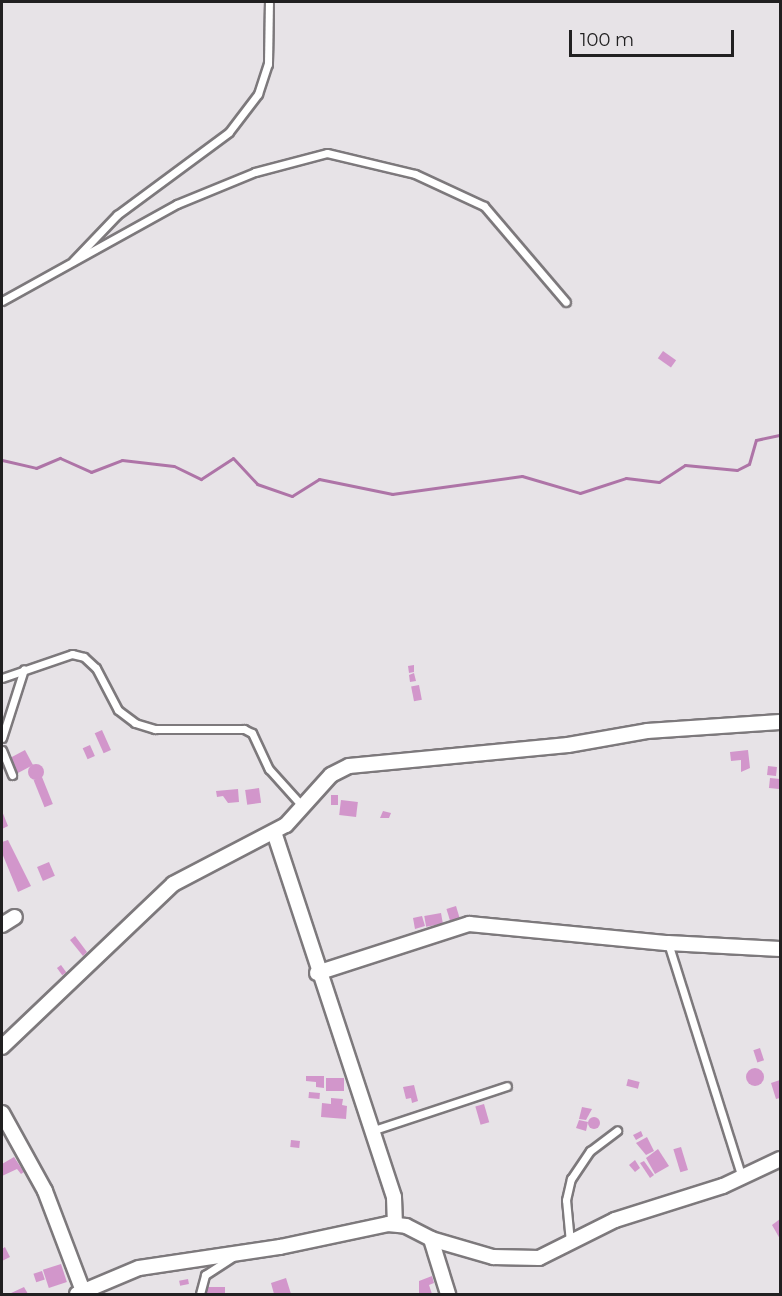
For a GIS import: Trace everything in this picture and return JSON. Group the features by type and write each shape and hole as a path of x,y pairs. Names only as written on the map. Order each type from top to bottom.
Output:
{"street":[{"path":"2,1047 173,884 217,858 274,832 304,808 331,775 357,763 568,746 655,731 780,722"},
{"path":"274,832 318,973 394,1197 395,1224"},
{"path":"2,925 15,917"},
{"path":"318,973 469,924 669,943 780,949"},
{"path":"2,1113 45,1191 80,1293 139,1268 237,1254 395,1224 432,1239 516,1260 539,1257 570,1245 615,1220 742,1178 780,1159"},
{"path":"432,1239 448,1294"}],"lane":[{"path":"72,263 117,215 229,132 258,94 268,64 269,2"},
{"path":"2,302 177,204 255,172 327,153 415,174 484,206 566,302"},
{"path":"2,678 24,669 78,655 93,664 118,710 135,723 155,729 248,731 259,740 269,769 304,808"},
{"path":"2,738 24,669"},
{"path":"2,750 12,775"},
{"path":"669,943 742,1178"},
{"path":"371,1131 507,1086"},
{"path":"570,1245 566,1200 571,1179 590,1151 617,1131"},
{"path":"200,1294 205,1275 237,1254"}],"building":[{"path":"663,351 676,360 671,368 658,358"},
{"path":"414,665 414,672 409,673 408,666"},
{"path":"414,673 416,681 410,682 409,675"},
{"path":"419,685 422,700 414,701 411,687"},
{"path":"102,730 111,750 104,753 95,733"},
{"path":"90,745 95,756 88,759 83,748"},
{"path":"25,750 33,765 17,773 9,758"},
{"path":"748,750 750,768 741,772 741,760 731,761 730,752"},
{"path":"36,764 42,766 44,772 42,778 36,780 30,778 28,772 30,766"},
{"path":"768,766 777,767 776,776 767,775"},
{"path":"42,777 53,804 45,807 34,780"},
{"path":"770,778 780,779 779,789 769,788"},
{"path":"259,788 261,803 247,805 245,790"},
{"path":"238,789 239,802 228,803 223,796 217,797 216,791"},
{"path":"331,795 338,795 338,805 331,805"},
{"path":"341,800 358,802 356,817 339,815"},
{"path":"2,811 8,826 2,829"},
{"path":"383,811 391,813 389,818 380,818"},
{"path":"8,840 31,886 18,892 2,853 2,842"},
{"path":"49,862 55,876 43,881 37,867"},
{"path":"456,906 460,919 451,922 446,909"},
{"path":"441,913 443,924 426,927 424,916"},
{"path":"422,916 425,926 415,929 413,918"},
{"path":"75,936 87,952 83,956 70,940"},
{"path":"61,965 66,972 62,975 57,968"},
{"path":"760,1048 764,1060 757,1063 753,1050"},
{"path":"755,1068 761,1071 764,1077 761,1083 755,1086 749,1083 746,1077 749,1071"},
{"path":"306,1076 324,1076 324,1088 316,1087 316,1082 306,1081"},
{"path":"326,1078 344,1078 344,1091 326,1091"},
{"path":"628,1079 640,1082 638,1089 626,1086"},
{"path":"780,1080 780,1098 776,1099 771,1083"},
{"path":"414,1085 418,1101 412,1103 411,1098 406,1099 403,1087"},
{"path":"309,1092 320,1093 319,1099 308,1098"},
{"path":"331,1098 343,1099 342,1105 347,1106 346,1119 321,1117 322,1103 331,1104"},
{"path":"484,1104 489,1122 481,1125 475,1106"},
{"path":"582,1107 592,1109 586,1120 579,1119"},
{"path":"596,1117 599,1118 599,1128 592,1129 589,1128 588,1121 589,1118"},
{"path":"579,1120 588,1122 586,1131 576,1128"},
{"path":"641,1131 643,1136 636,1140 633,1135"},
{"path":"647,1137 654,1151 646,1155 636,1143"},
{"path":"291,1140 300,1141 299,1148 290,1147"},
{"path":"681,1147 688,1170 680,1172 673,1149"},
{"path":"658,1149 669,1166 655,1174 646,1158"},
{"path":"14,1157 24,1172 21,1174 17,1169 2,1176 2,1164"},
{"path":"635,1160 640,1168 635,1172 629,1165"},
{"path":"644,1161 654,1175 650,1178 640,1163"},
{"path":"780,1219 780,1239 772,1225"},
{"path":"5,1247 10,1257 2,1261 2,1249"},
{"path":"61,1264 67,1282 49,1288 43,1270"},
{"path":"42,1271 45,1280 36,1282 33,1274"},
{"path":"432,1276 434,1283 429,1285 432,1294 419,1294 419,1281"},
{"path":"286,1278 291,1294 274,1294 271,1283"},
{"path":"188,1279 189,1284 180,1286 179,1281"},
{"path":"24,1287 28,1294 9,1294"},
{"path":"206,1287 225,1287 225,1294 206,1294"}],"waterway":[{"path":"2,460 36,468 60,458 91,472 122,460 174,466 201,479 233,458 257,484 292,496 319,479 392,494 522,476 580,493 626,478 659,482 685,465 737,470 749,464 756,440 780,435"}]}
